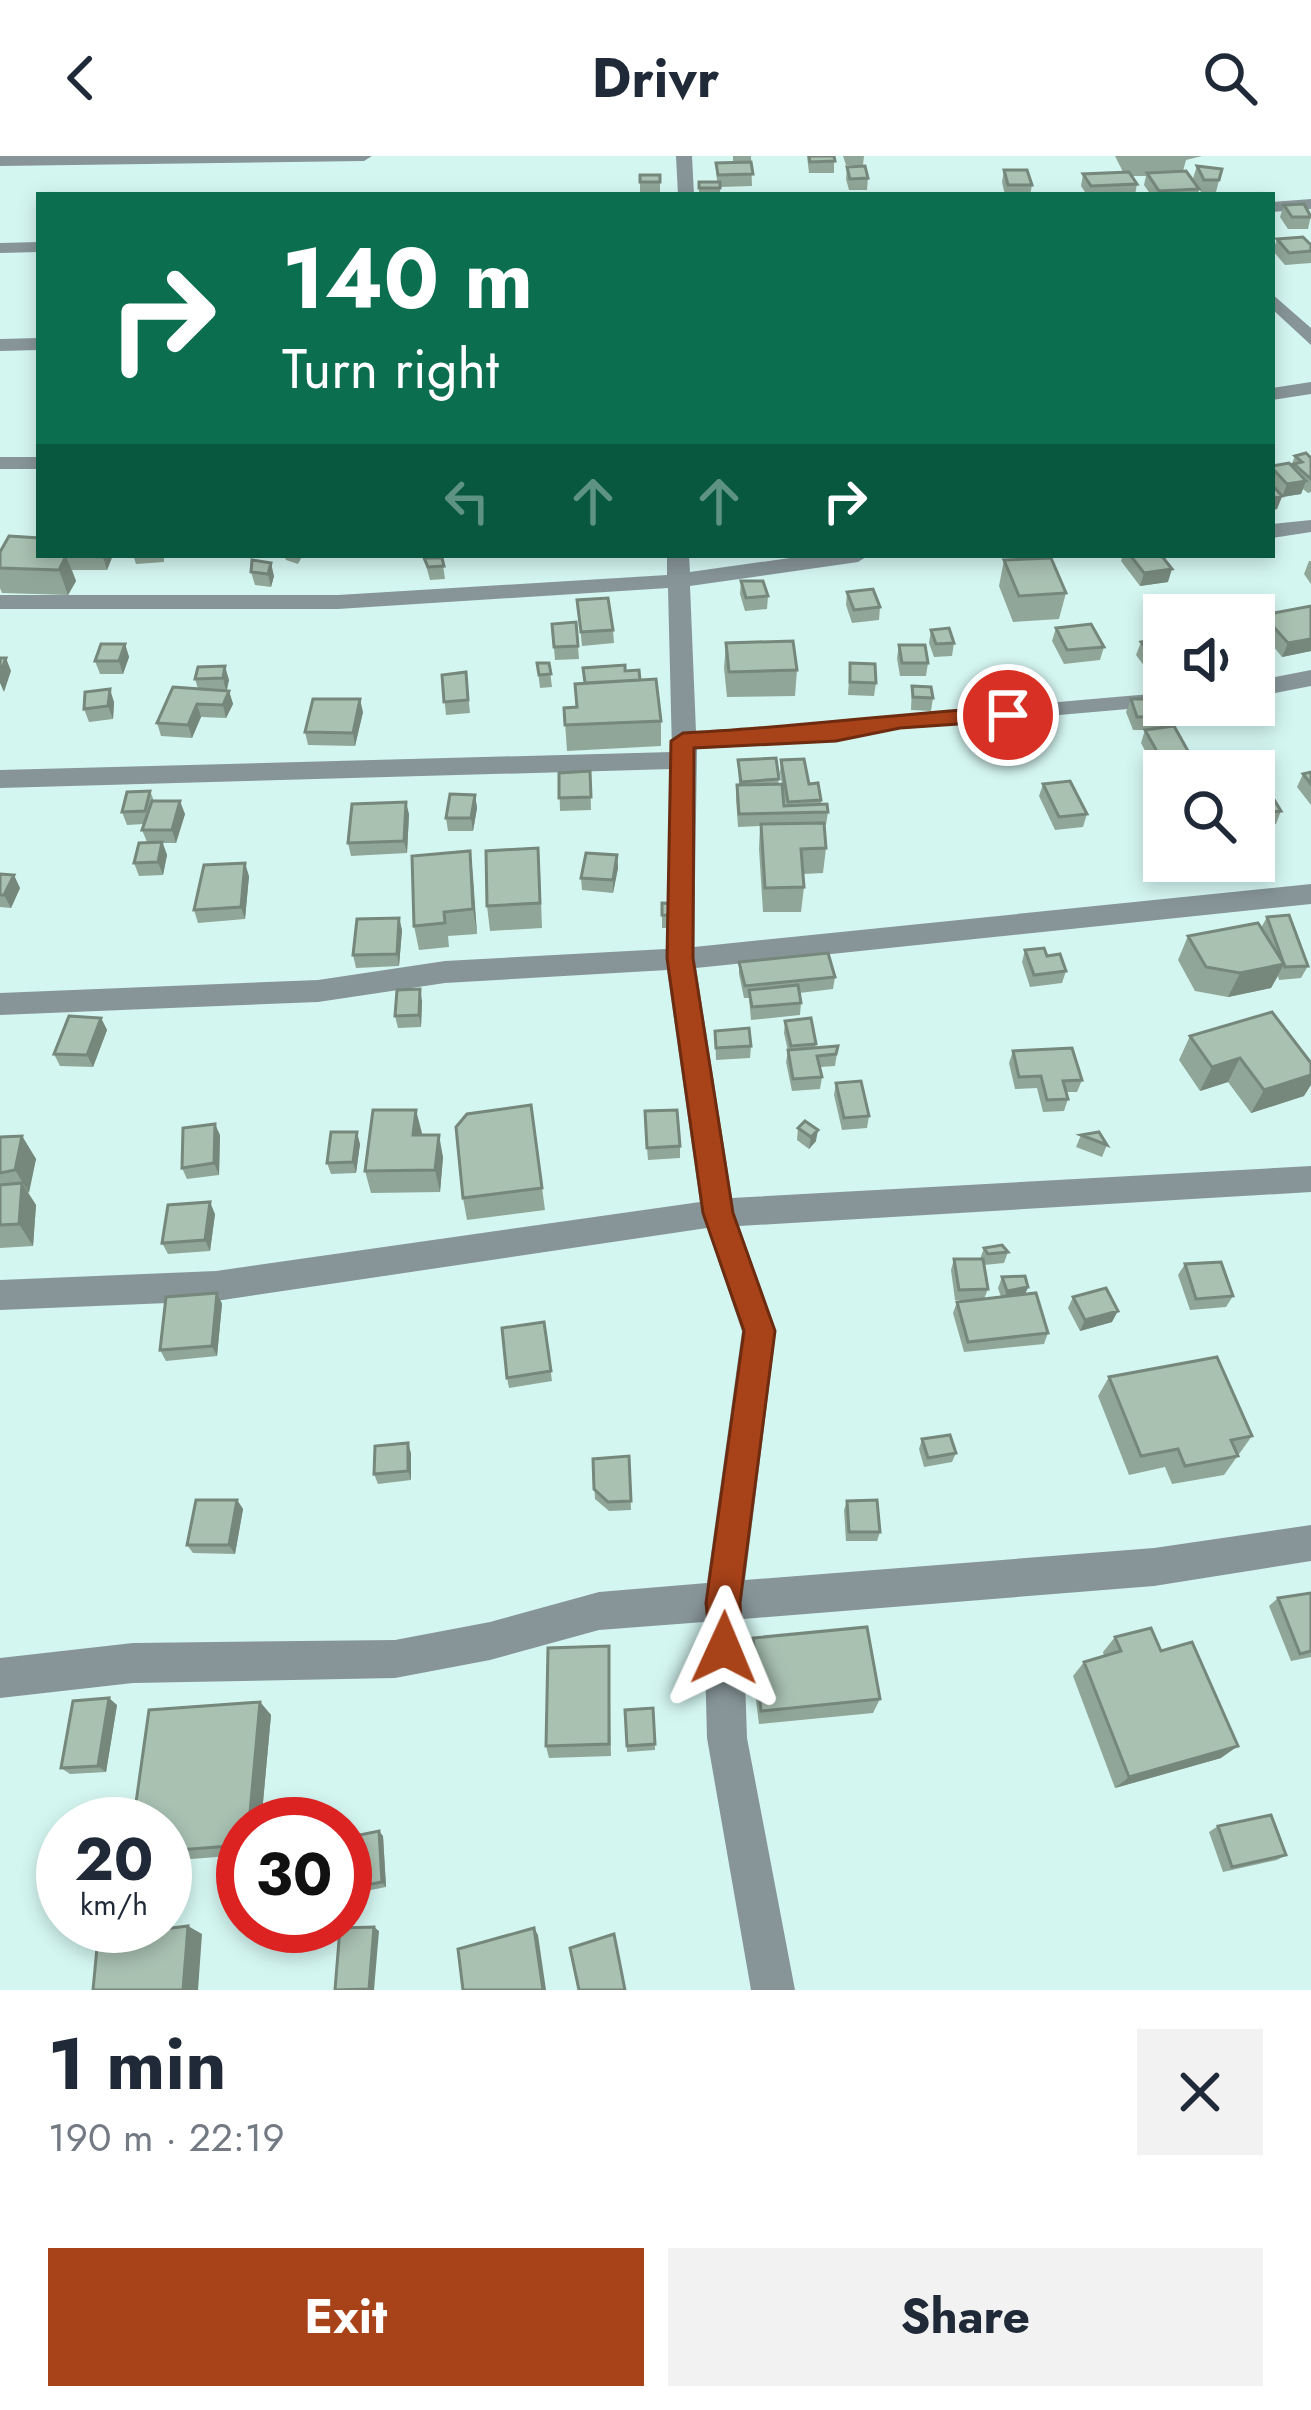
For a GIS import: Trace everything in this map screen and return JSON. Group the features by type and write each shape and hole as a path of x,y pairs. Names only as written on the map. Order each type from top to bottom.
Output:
{"street":[{"path":"0,161 364,156"},
{"path":"684,156 686,192"},
{"path":"1275,208 1311,204"},
{"path":"0,248 36,247"},
{"path":"1275,301 1311,339"},
{"path":"0,345 36,344"},
{"path":"1275,394 1311,388"},
{"path":"0,463 36,463"},
{"path":"1275,531 1311,526"},
{"path":"0,602 338,602 816,558"},
{"path":"677,568 684,750 680,958 718,1213 759,1331 723,1603 727,1738 772,1990"},
{"path":"1275,685 1311,678"},
{"path":"0,779 350,773 684,750 900,721 1143,703"},
{"path":"0,1004 318,991 445,971 680,958 1311,894"},
{"path":"0,1295 216,1286 718,1213 1311,1179"},
{"path":"0,1678 133,1663 395,1659 598,1611 1154,1567 1311,1544"}],"building":[{"path":"809,156 834,156 835,161 810,162"},
{"path":"751,162 753,174 718,175 716,163"},
{"path":"865,166 868,178 850,179 847,167"},
{"path":"1197,166 1222,169 1219,180 1204,180"},
{"path":"1004,170 1027,170 1032,185 1008,185"},
{"path":"1186,171 1199,189 1159,191 1147,173"},
{"path":"1129,172 1137,184 1091,186 1083,174"},
{"path":"640,175 660,175 660,182 640,182"},
{"path":"699,182 720,182 720,188 699,188"},
{"path":"1304,204 1311,217 1292,217 1284,205"},
{"path":"1303,237 1311,251 1289,253 1277,239"},
{"path":"1306,453 1311,458 1311,479 1294,464 1302,462 1295,456"},
{"path":"1289,463 1306,481 1287,484 1275,465"},
{"path":"9,536 36,538 36,558 65,558 59,570 0,568 0,552"},
{"path":"424,558 442,558 444,566 428,567"},
{"path":"1051,558 1066,593 1019,596 1004,560"},
{"path":"1132,558 1163,558 1172,569 1144,573"},
{"path":"252,560 271,563 268,574 251,572"},
{"path":"741,581 763,581 768,596 746,598"},
{"path":"873,589 880,607 854,610 847,592"},
{"path":"608,598 613,630 581,632 577,600"},
{"path":"1311,606 1311,639 1288,643 1275,628 1275,613"},
{"path":"576,622 578,646 554,647 552,624"},
{"path":"1091,624 1104,647 1067,650 1056,628"},
{"path":"949,628 954,643 936,644 931,630"},
{"path":"793,641 797,670 729,672 726,643"},
{"path":"101,644 125,644 119,661 95,661"},
{"path":"899,645 925,645 928,663 902,663"},
{"path":"537,663 549,663 551,674 539,675"},
{"path":"850,663 875,664 876,683 850,682"},
{"path":"625,665 625,671 639,670 640,680 585,683 583,668"},
{"path":"225,666 223,678 195,679 198,667"},
{"path":"466,672 468,700 444,702 442,675"},
{"path":"656,679 661,721 565,725 564,708 577,707 575,684"},
{"path":"912,686 931,687 933,698 913,697"},
{"path":"173,687 229,691 223,705 197,704 188,725 157,723"},
{"path":"110,689 108,706 84,709 85,692"},
{"path":"313,699 360,699 353,733 305,732"},
{"path":"1131,699 1143,699 1143,717 1137,717"},
{"path":"1174,726 1187,750 1156,750 1145,730"},
{"path":"776,758 779,779 741,782 738,760"},
{"path":"804,759 809,784 818,783 821,800 788,802 781,760"},
{"path":"590,771 591,797 559,798 559,773"},
{"path":"1070,781 1087,814 1059,817 1043,784"},
{"path":"782,784 784,806 827,804 828,812 739,814 737,785"},
{"path":"150,791 145,811 122,812 127,792"},
{"path":"450,794 475,795 471,818 446,818"},
{"path":"152,801 180,801 172,830 142,830"},
{"path":"406,802 404,841 348,843 352,804"},
{"path":"824,823 826,848 801,849 804,887 765,888 761,824"},
{"path":"162,842 158,862 134,863 139,843"},
{"path":"538,848 540,903 487,906 486,851"},
{"path":"470,851 473,909 444,912 445,923 414,926 412,856"},
{"path":"586,853 617,855 613,880 581,878"},
{"path":"245,863 241,907 194,910 204,865"},
{"path":"0,874 14,875 4,895 0,895"},
{"path":"662,903 681,904 681,916 662,915"},
{"path":"1289,915 1308,966 1285,967 1267,917"},
{"path":"399,918 397,954 353,955 357,919"},
{"path":"1258,923 1284,964 1240,973 1206,967 1188,936"},
{"path":"1044,948 1047,956 1060,954 1066,971 1034,975 1025,950"},
{"path":"828,953 835,977 745,986 739,962"},
{"path":"798,985 801,1003 752,1007 749,990"},
{"path":"420,989 419,1015 395,1016 397,990"},
{"path":"1272,1012 1311,1063 1311,1075 1264,1090 1240,1058 1212,1067 1190,1036"},
{"path":"69,1016 101,1018 87,1055 54,1054"},
{"path":"811,1018 816,1044 791,1046 785,1021"},
{"path":"749,1028 751,1046 716,1048 715,1031"},
{"path":"838,1046 836,1054 817,1056 822,1077 793,1079 788,1050"},
{"path":"1072,1048 1082,1080 1063,1081 1068,1099 1047,1100 1041,1076 1019,1077 1013,1051"},
{"path":"861,1081 869,1116 844,1118 836,1083"},
{"path":"531,1105 542,1188 463,1198 456,1127 467,1114"},
{"path":"373,1110 416,1110 413,1135 439,1135 435,1170 365,1171"},
{"path":"677,1110 680,1146 647,1148 645,1111"},
{"path":"805,1121 818,1130 811,1137 798,1128"},
{"path":"215,1124 214,1163 182,1168 183,1128"},
{"path":"331,1132 357,1132 353,1162 327,1163"},
{"path":"1099,1132 1107,1145 1081,1135"},
{"path":"22,1136 15,1170 0,1173 0,1137"},
{"path":"22,1183 19,1224 0,1225 0,1185"},
{"path":"210,1202 205,1240 162,1243 168,1205"},
{"path":"1002,1245 1008,1252 988,1254 984,1248"},
{"path":"954,1259 983,1259 988,1289 959,1290"},
{"path":"1221,1262 1233,1296 1196,1299 1185,1264"},
{"path":"1025,1276 1028,1287 1007,1291 1002,1277"},
{"path":"1106,1288 1118,1311 1085,1320 1073,1297"},
{"path":"217,1293 212,1346 160,1350 166,1297"},
{"path":"1036,1293 1048,1333 968,1342 957,1302"},
{"path":"544,1322 551,1371 507,1378 502,1328"},
{"path":"1217,1357 1252,1436 1231,1440 1238,1456 1185,1466 1178,1449 1141,1456 1109,1377"},
{"path":"950,1435 956,1453 928,1458 922,1439"},
{"path":"408,1443 408,1471 374,1474 375,1446"},
{"path":"629,1456 631,1501 608,1502 594,1489 593,1459"},
{"path":"196,1500 237,1500 229,1545 187,1545"},
{"path":"877,1500 880,1532 849,1532 847,1501"},
{"path":"1311,1593 1311,1651 1300,1654 1278,1598"},
{"path":"867,1627 880,1699 761,1711 753,1638"},
{"path":"1151,1628 1161,1651 1192,1642 1238,1746 1129,1777 1084,1662 1121,1651 1115,1637"},
{"path":"609,1646 609,1744 546,1746 548,1648"},
{"path":"109,1698 98,1766 61,1768 73,1701"},
{"path":"260,1702 251,1797 216,1797 216,1847 192,1849 192,1797 137,1797 149,1710"},
{"path":"653,1708 655,1744 627,1746 625,1710"},
{"path":"1271,1815 1286,1855 1232,1867 1218,1826"},
{"path":"379,1831 382,1882 372,1884 372,1832"},
{"path":"534,1928 543,1990 463,1990 458,1949"},
{"path":"614,1934 625,1990 579,1990 570,1948"},
{"path":"96,1953 186,1953 183,1990 93,1990"},
{"path":"338,1953 372,1953 369,1989 335,1990"}],"route":[{"path":"724,1648 723,1603 759,1331 718,1213 680,958 683,741 836,733 900,721 1008,715"}]}
